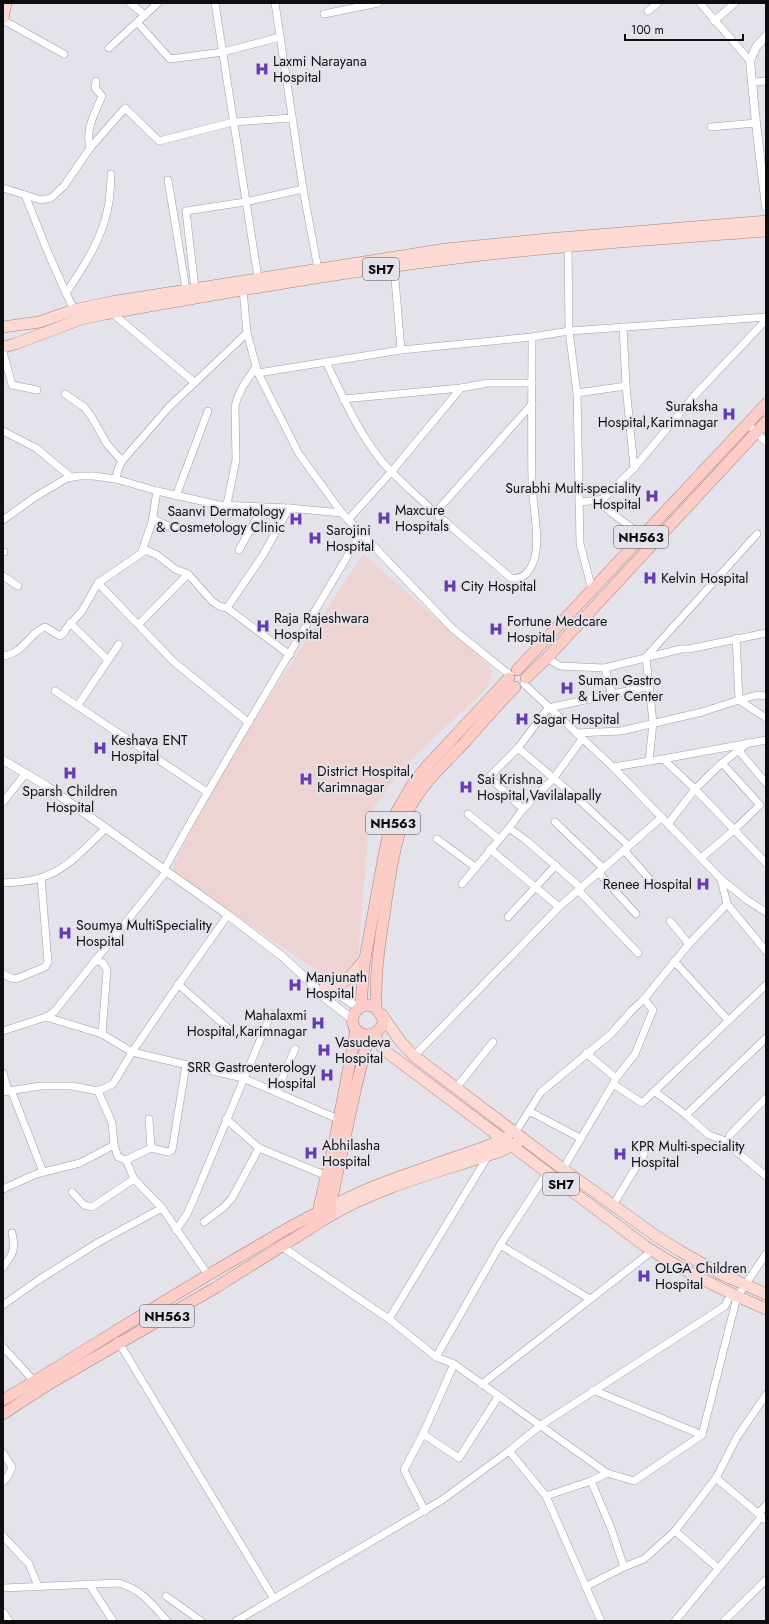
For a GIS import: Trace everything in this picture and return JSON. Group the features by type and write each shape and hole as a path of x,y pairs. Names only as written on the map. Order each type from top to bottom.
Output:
{"highway":[{"name":"NH563","path":"3,1414 49,1384 216,1288 281,1246 318,1217 338,1119 354,1025 353,1015 360,1007 365,958 384,855 389,831 397,811 412,785 427,766 766,404"},
{"name":"NH563","path":"3,1400 208,1275 330,1212 356,1086 371,1034 381,1026 376,978 378,956 393,860 401,827 407,812 430,779 547,658 766,422"},
{"path":"522,672 522,683 510,684 512,674 522,672"},
{"path":"360,1007 368,1005 379,1011"},
{"path":"354,1025 359,1033 371,1034"}],"main road":[{"path":"3,19 6,3"},
{"name":"SH7","path":"3,347 16,344 81,320 112,313 350,272 394,267 483,250 766,221"},
{"name":"SH7","path":"3,327 39,322 74,310 111,302 431,251 568,246 766,231"},
{"path":"324,988 332,988 344,982 350,977 365,958"},
{"name":"SH7","path":"379,1011 400,1041 414,1056 563,1169 680,1251 745,1285 766,1294"},
{"name":"SH7","path":"371,1034 388,1053 652,1251 714,1286 766,1310"},
{"path":"330,1212 355,1195 406,1175 486,1148 503,1140 519,1135"},
{"path":"330,1212 343,1209 394,1188 488,1156 512,1146 519,1135"}],"street":[{"path":"130,3 145,15"},
{"path":"109,48 158,3"},
{"path":"214,3 258,278"},
{"path":"275,3 292,118 318,269"},
{"path":"324,14 378,3"},
{"path":"648,11 658,3"},
{"path":"700,3 750,62"},
{"path":"714,21 736,3"},
{"path":"3,19 64,54"},
{"path":"137,22 170,59 223,52 280,37"},
{"path":"766,36 756,47 750,62 756,123 762,150 766,207"},
{"path":"90,148 88,132 102,96 95,88 96,81"},
{"path":"752,82 766,81"},
{"path":"3,188 41,200 51,198 64,186 90,148 125,108 159,142 234,122 292,118"},
{"path":"711,127 756,123"},
{"path":"66,293 93,252 105,221 109,202 111,174"},
{"path":"168,180 191,289"},
{"path":"191,289 186,211 245,202 304,189"},
{"path":"25,195 49,255 74,310"},
{"path":"568,246 569,331 577,393 580,544 592,589"},
{"path":"394,267 401,350"},
{"path":"243,290 247,333 257,370 299,454 348,520 453,629 512,674"},
{"path":"112,313 194,382"},
{"path":"228,504 236,460 235,407 243,386 257,370 326,362 401,350 532,337 569,331 766,317"},
{"path":"579,502 598,500 605,497 634,468 696,394 766,320"},
{"path":"623,327 626,386 634,468"},
{"path":"116,479 118,469 122,461 169,407 247,333"},
{"path":"326,362 343,399 370,445 381,460 435,513 511,578 522,578 530,570 535,559 536,539 532,483 532,337"},
{"path":"3,352 12,385 36,390"},
{"path":"343,399 461,388 488,383 532,383"},
{"path":"577,393 626,386"},
{"path":"348,520 392,471 461,388"},
{"path":"65,394 84,407 107,444 122,461"},
{"path":"435,513 532,404"},
{"path":"176,496 208,411"},
{"path":"748,424 766,442"},
{"path":"3,431 36,448 72,477"},
{"path":"3,520 35,497 72,477 93,476 116,479 157,492 219,505 228,504 263,506 342,513"},
{"path":"142,551 153,519 157,492"},
{"path":"598,500 613,514 643,536"},
{"path":"239,550 263,506"},
{"path":"228,608 263,555 289,508"},
{"path":"153,519 178,530"},
{"path":"3,1031 46,1017 54,1012 165,871 207,792 290,655 361,533"},
{"path":"649,761 653,723 646,657 757,534"},
{"path":"3,656 13,654 26,645 42,628 45,627 60,636 82,611 98,583 142,551 146,550 152,552 175,569 188,574 219,606 228,608 290,655"},
{"path":"139,624 188,574"},
{"path":"3,576 18,586"},
{"path":"98,583 174,662 249,722"},
{"path":"70,624 108,660"},
{"path":"547,658 560,666 605,668 646,657 766,633"},
{"path":"736,638 739,700"},
{"path":"78,705 119,644"},
{"path":"605,668 612,695"},
{"path":"522,683 613,767 722,879 747,900 766,912"},
{"path":"523,809 490,777 518,748 548,708 650,686"},
{"path":"55,690 207,792"},
{"path":"576,733 621,731 702,712 757,695 766,696"},
{"path":"739,700 766,718"},
{"path":"462,884 523,809 553,779 582,739"},
{"path":"613,767 766,740"},
{"path":"668,824 695,789 722,763 739,752 748,743"},
{"path":"518,748 578,799 626,848 653,883"},
{"path":"739,752 766,783"},
{"path":"663,759 695,789 766,863"},
{"path":"3,760 45,785 228,915 283,957 354,1025"},
{"path":"701,858 734,830 760,805 722,763"},
{"path":"3,802 26,773"},
{"path":"468,814 499,839"},
{"path":"414,1056 559,907 662,817"},
{"path":"555,822 600,870 636,914"},
{"path":"3,883 41,878 55,872 65,866 106,828"},
{"path":"509,828 527,841 556,866 638,953"},
{"path":"438,839 475,868"},
{"path":"490,849 559,907"},
{"path":"508,916 556,866"},
{"path":"3,974 16,979 45,967 48,962 41,878"},
{"path":"722,879 727,904 766,951"},
{"path":"519,1135 529,1111 541,1092 586,1053 612,1033 644,999 688,944 727,904"},
{"path":"7,1091 40,1086 72,1086 98,1091 113,1084 132,1052 178,984 228,915"},
{"path":"670,921 688,944"},
{"path":"95,960 103,962 107,970 102,1034"},
{"path":"674,961 728,1020"},
{"path":"178,984 230,1030"},
{"path":"312,984 339,995 360,1007"},
{"path":"586,1053 615,1081 642,1103 766,985"},
{"path":"563,1169 615,1081 635,1054 653,1010 644,999"},
{"path":"176,1230 187,1214 195,1196 271,1014"},
{"path":"46,1017 102,1034 132,1052 243,1078 338,1119"},
{"path":"686,1115 766,1038"},
{"path":"456,1088 493,1042"},
{"path":"276,1092 295,1049"},
{"path":"98,1091 112,1123 114,1145 118,1157 126,1160 151,1148 168,1152 173,1148 186,1065"},
{"path":"3,1073 7,1091 43,1172"},
{"path":"654,1091 686,1115 709,1135 728,1142 731,1147 766,1176"},
{"path":"728,1142 730,1135 766,1098"},
{"path":"529,1111 580,1138"},
{"path":"149,1119 151,1148"},
{"path":"226,1119 259,1148 327,1176"},
{"path":"3,1190 36,1174 80,1163 114,1145"},
{"path":"204,1222 224,1207 232,1198 259,1148"},
{"path":"613,1205 644,1154"},
{"path":"389,1319 488,1156"},
{"path":"126,1160 134,1179 162,1208 208,1275"},
{"path":"436,1357 500,1245 547,1173"},
{"path":"72,1192 84,1205 92,1207 134,1179"},
{"path":"3,1305 40,1278 99,1242 162,1208"},
{"path":"3,1267 14,1249 15,1245 12,1233"},
{"path":"500,1245 590,1299"},
{"path":"281,1246 389,1319 436,1357 454,1364 498,1397 541,1425 607,1473 634,1481 702,1435 734,1296"},
{"path":"482,1384 652,1251"},
{"path":"236,1621 425,1511 509,1451 541,1425 566,1410 593,1390 726,1306 745,1285 766,1254"},
{"path":"113,1333 274,1599"},
{"path":"3,1346 34,1381"},
{"path":"425,1511 404,1470 423,1434 454,1364"},
{"path":"593,1390 702,1435"},
{"path":"585,1587 624,1567 644,1559 675,1531 716,1478 737,1438 766,1395"},
{"path":"423,1434 459,1458 498,1397"},
{"path":"509,1451 546,1496 601,1621"},
{"path":"3,1453 12,1467 8,1476 3,1482"},
{"path":"546,1496 591,1481 607,1473"},
{"path":"716,1478 762,1517"},
{"path":"591,1481 611,1528 624,1567"},
{"path":"675,1621 762,1517 766,1505"},
{"path":"675,1531 718,1568"},
{"path":"3,1536 29,1564 38,1586"},
{"path":"724,1621 766,1580"},
{"path":"3,1588 119,1583 130,1586 145,1597 167,1621"},
{"path":"89,1584 113,1621"},
{"path":"166,1596 201,1621"},
{"path":"3,1612 9,1621"}],"shaded area":[{"name":"District Hospital, Karimnagar","path":"363,554 488,664 492,671 486,689 407,763 374,807 369,821 357,966 340,981 326,977 173,872 173,867 206,801 262,708"}],"place":[{"name":"Laxmi Narayana Hospital","path":"262,69"},
{"name":"Suraksha Hospital,Karimnagar","path":"729,414"},
{"name":"Surabhi Multi-speciality Hospital","path":"652,496"},
{"name":"Maxcure Hospitals","path":"384,518"},
{"name":"Saanvi Dermatology & Cosmetology Clinic","path":"296,519"},
{"name":"Sarojini Hospital","path":"315,538"},
{"name":"Kelvin Hospital","path":"650,578"},
{"name":"City Hospital","path":"450,586"},
{"name":"Raja Rajeshwara Hospital","path":"263,626"},
{"name":"Fortune Medcare Hospital","path":"496,629"},
{"name":"Suman Gastro & Liver Center","path":"567,688"},
{"name":"Sagar Hospital","path":"522,719"},
{"name":"Keshava ENT Hospital","path":"100,748"},
{"name":"Sparsh Children Hospital","path":"70,773"},
{"name":"District Hospital, Karimnagar","path":"306,779"},
{"name":"Sai Krishna Hospital,Vavilalapally","path":"466,787"},
{"name":"Renee Hospital","path":"703,884"},
{"name":"Soumya MultiSpeciality Hospital","path":"65,933"},
{"name":"Manjunath Hospital","path":"295,985"},
{"name":"Mahalaxmi Hospital,Karimnagar","path":"318,1023"},
{"name":"Vasudeva Hospital","path":"324,1050"},
{"name":"SRR Gastroenterology Hospital","path":"327,1075"},
{"name":"Abhilasha Hospital","path":"311,1153"},
{"name":"KPR Multi-speciality Hospital","path":"620,1154"},
{"name":"OLGA Children Hospital","path":"644,1276"}]}
